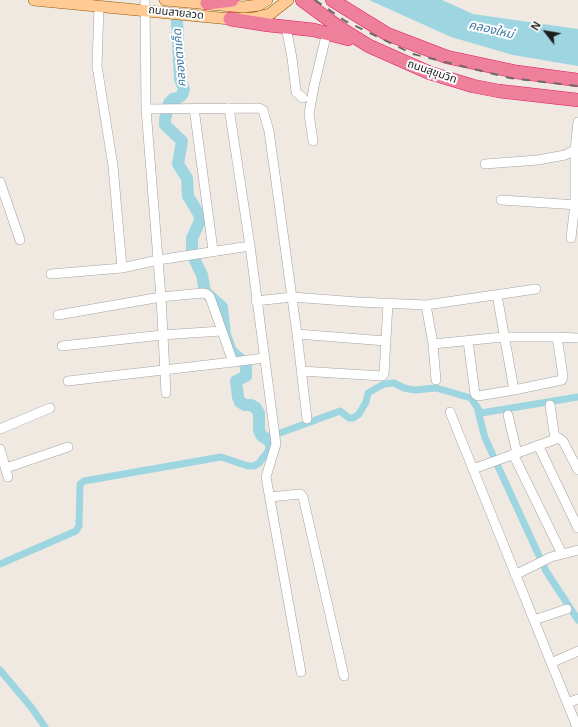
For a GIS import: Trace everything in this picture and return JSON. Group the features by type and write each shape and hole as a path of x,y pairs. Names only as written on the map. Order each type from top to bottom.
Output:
{"highway":[{"path":"207,4 232,0"},
{"name":"ถนนสุขุมวิท","path":"302,0 340,28 369,46 430,73 473,86 578,100"},
{"name":"ถนนสุขุมวิท","path":"332,0 387,34 448,57 517,72 578,80"},
{"path":"230,18 327,32 369,46"}],"main road":[{"name":"ถนนสายลวด","path":"34,0 99,6 144,5 230,18 254,18 270,14 288,0"},
{"name":"ถนนสายลวด","path":"165,0 243,7 259,5 267,0"}],"street":[{"path":"144,5 146,109 161,298 166,393"},
{"path":"99,6 97,66 113,166 122,268"},
{"path":"286,27 292,58 296,92 303,98"},
{"path":"313,142 309,114 327,32"},
{"path":"194,108 213,250"},
{"path":"229,108 250,246 256,301 276,444 266,473 301,672"},
{"path":"146,109 259,108 266,113 297,334 307,419"},
{"path":"571,238 577,205 575,150 578,122"},
{"path":"485,164 538,160 565,155 575,150"},
{"path":"0,182 20,240"},
{"path":"501,200 577,205"},
{"path":"51,274 122,268 213,250 250,246"},
{"path":"256,301 292,297 426,305 536,289"},
{"path":"58,315 161,298 207,294 232,362"},
{"path":"497,295 503,337 514,390"},
{"path":"301,371 379,377 384,374 388,303"},
{"path":"426,305 433,344 436,380"},
{"path":"62,346 162,335 221,332"},
{"path":"297,334 386,341"},
{"path":"433,344 503,337 578,338"},
{"path":"468,341 475,394 478,396 562,380 563,376 557,337"},
{"path":"68,381 164,371 264,358"},
{"path":"550,405 555,439"},
{"path":"0,429 50,408"},
{"path":"450,412 577,727"},
{"path":"508,415 515,454 562,554"},
{"path":"473,469 559,438 563,441 578,470"},
{"path":"538,445 578,528"},
{"path":"0,449 7,472 68,447"},
{"path":"270,497 300,494 303,497 344,676"},
{"path":"516,575 551,557 578,550"},
{"path":"534,620 567,609"},
{"path":"551,663 578,651"},
{"path":"567,703 578,699"}],"water":[{"name":"คลองใหม่","path":"369,0 442,0 473,14 578,29 578,66 513,55 451,37"}],"waterway":[{"name":"คลองตาเค็ด","path":"177,22 180,79 184,89 182,95 173,99 169,103 165,125 182,141 178,164 187,178 188,196 200,216 199,223 192,238 192,254 202,275 205,292 222,307 225,335 231,351 246,365 246,376 236,381 240,402 256,408 259,413 259,430 261,435 268,440"},
{"name":"คลองตาเค็ด","path":"0,564 76,531 79,526 80,484 84,481 221,457 248,466 254,466 259,463 266,454 269,449 268,440 272,436 340,411 349,418 353,418 359,414 366,402 368,393 384,384 394,383 404,388 415,390 436,388 471,398 481,413 578,397"},
{"path":"478,411 485,438 546,571 578,620"},
{"path":"0,670 31,707 45,727"}],"railway":[{"path":"315,0 345,21 413,54 510,78 578,86"}]}
